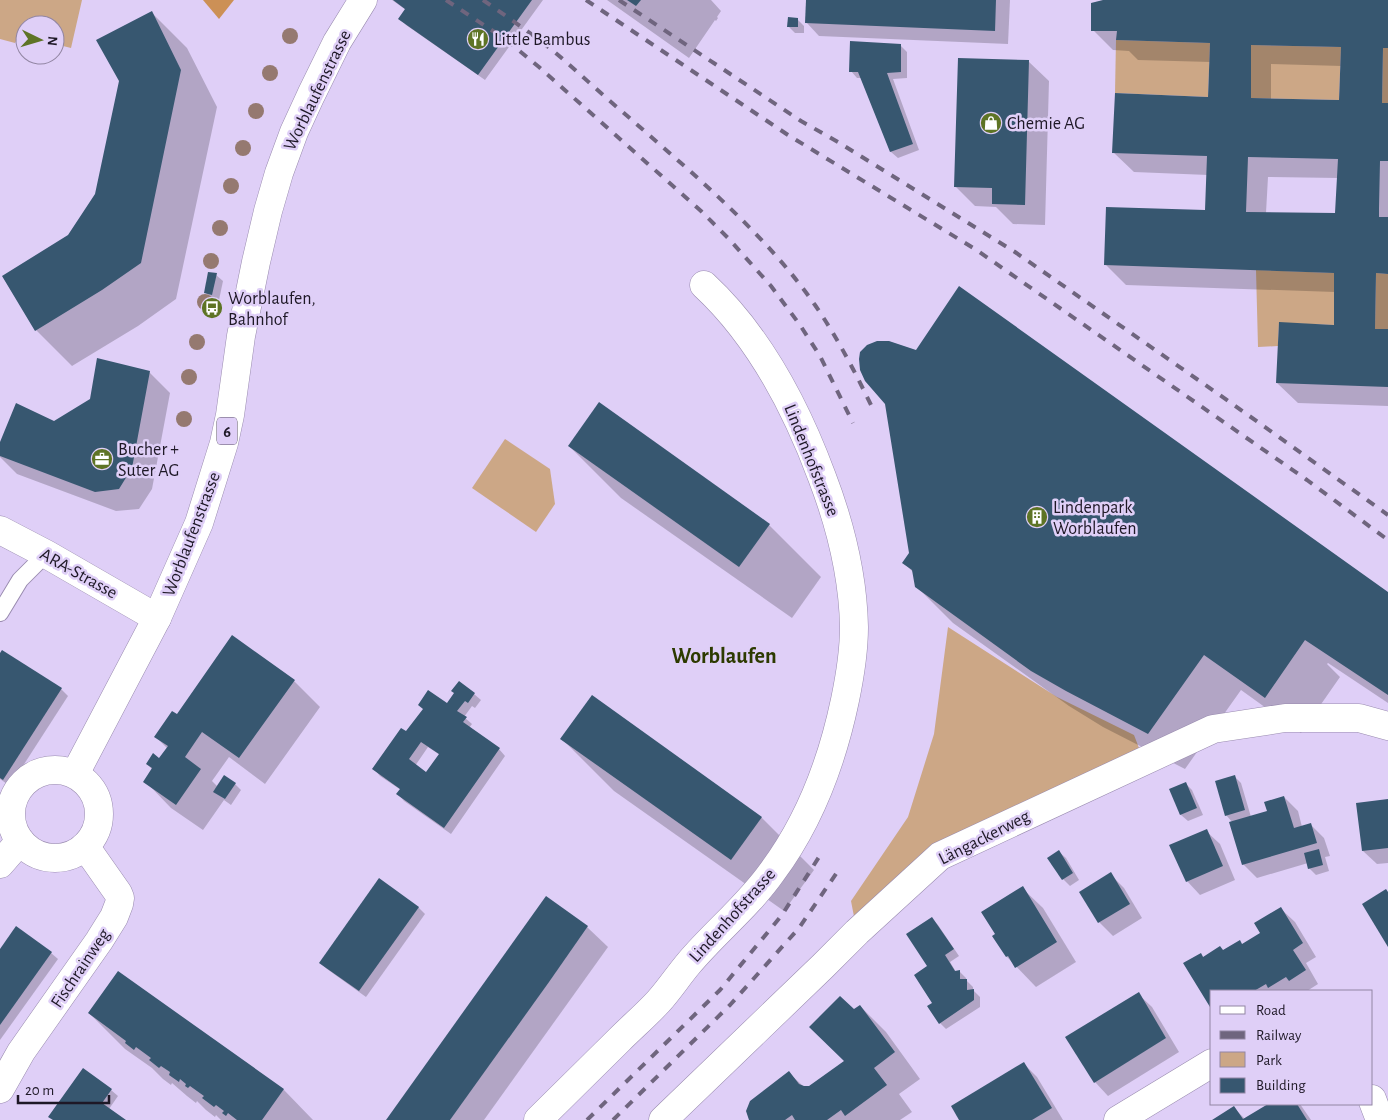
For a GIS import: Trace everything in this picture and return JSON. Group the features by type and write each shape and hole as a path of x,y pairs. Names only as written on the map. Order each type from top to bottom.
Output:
{"street":[{"name":"Worblaufenstrasse","path":"75,774 157,618 199,523 224,443 230,415 241,336 254,271 279,173 310,95 337,42 363,0"},
{"name":"Lindenhofstrasse","path":"538,1120 659,1001 689,963 755,894 781,860 800,829 826,769 841,718 850,676 854,628 851,588 844,549 829,495 804,435 771,370 736,318 704,285"},
{"name":"ARA-Strasse","path":"0,530 46,554 157,618"},
{"name":"Längackerweg","path":"663,1120 857,932 940,856 1213,729 1285,718 1359,718 1388,726"},
{"path":"46,770 65,770 75,774 89,785 95,794 99,816 97,828 85,846 71,855 56,858 39,855 28,849 14,831 11,820 11,808 14,796 31,776 46,770"},
{"path":"0,864 20,841"},
{"name":"Fischrainweg","path":"0,1089 21,1052 99,941 118,910 120,898 118,892 85,846"},
{"path":"1118,1120 1210,1064"},
{"path":"1373,1102 1380,1120"}],"lane":[{"path":"0,613 20,580 46,554"}],"green space":[{"path":"0,0 82,0 71,48 65,46 65,15 15,15 15,43 0,39"},
{"path":"1116,40 1210,43 1208,97 1115,93"},
{"path":"1251,45 1341,47 1339,100 1251,98"},
{"path":"1383,48 1388,48 1388,103 1382,103"},
{"path":"1256,270 1334,273 1334,325 1279,323 1278,346 1258,347"},
{"path":"1376,273 1388,274 1388,329 1375,329"},
{"path":"505,439 550,469 555,504 536,532 472,488"},
{"path":"948,627 1057,697 1134,735 1144,761 940,856 857,932 851,901 908,817 934,734"}],"shaded area":[{"path":"203,0 234,0 219,19"}],"building":[{"path":"393,0 532,0 478,75 398,19 405,9"},
{"path":"627,0 641,0 636,6"},
{"path":"806,0 996,0 995,31 805,23"},
{"path":"1103,0 1388,0 1388,48 1383,48 1382,103 1388,103 1388,161 1380,161 1379,217 1388,217 1388,274 1376,273 1375,329 1388,329 1388,387 1276,383 1279,322 1334,325 1334,273 1104,265 1106,207 1205,210 1207,156 1112,153 1115,93 1208,97 1210,43 1116,40 1117,31 1091,31 1091,3","holes":["1251,45 1341,47 1339,100 1251,98","1248,157 1338,159 1335,213 1246,212"]},
{"path":"152,11 181,70 141,263 102,290 35,331 2,276 68,235 95,194 119,81 96,40"},
{"path":"788,17 798,18 798,27 787,27"},
{"path":"850,41 901,44 901,72 887,73 913,144 890,152 858,72 849,72"},
{"name":"Chemie AG","path":"958,58 1029,60 1025,205 992,204 992,188 954,187"},
{"path":"208,272 217,273 212,295 204,293"},
{"path":"959,286 1388,592 1388,695 1305,640 1265,698 1204,655 1148,734 1031,671 915,587 912,570 902,563 909,553 885,404 865,381 860,370 860,352 867,345 877,341 889,341 916,350"},
{"path":"97,358 150,371 132,468 119,489 95,492 0,456 0,442 16,403 54,421 90,399"},
{"path":"599,402 770,524 739,567 568,446"},
{"path":"232,635 295,680 239,758 202,732 185,757 201,769 176,805 143,782 152,768 146,764 153,753 159,758 168,746 154,737 172,711 177,714"},
{"path":"2,650 62,688 3,780 0,778 0,653"},
{"path":"459,681 475,693 468,703 465,701 457,711 467,717 463,722 500,748 444,828 396,794 400,789 372,769 401,728 406,731 423,709 418,705 428,690 447,703 454,693 451,691","holes":["421,742 439,754 426,772 409,759"]},
{"path":"592,695 762,817 731,860 560,739"},
{"path":"224,775 236,783 225,799 213,792"},
{"path":"1235,775 1245,810 1225,816 1215,781"},
{"path":"1186,782 1197,808 1180,815 1169,789"},
{"path":"1284,796 1294,828 1311,823 1317,843 1242,865 1229,822 1267,811 1264,802"},
{"path":"1388,799 1388,848 1362,851 1356,803"},
{"path":"1207,829 1223,866 1186,882 1169,845"},
{"path":"1319,849 1323,865 1308,869 1304,853"},
{"path":"1059,850 1073,873 1062,880 1047,858"},
{"path":"1111,872 1130,904 1098,923 1079,892"},
{"path":"379,878 419,907 359,991 319,963"},
{"path":"1023,886 1057,942 1015,968 992,936 995,934 981,912"},
{"path":"1386,889 1388,892 1388,947 1362,904"},
{"path":"546,896 588,926 549,982 450,1120 386,1120"},
{"path":"1281,907 1303,943 1293,950 1306,970 1289,981 1286,977 1268,988 1266,984 1256,990 1210,990 1210,1007 1183,963 1201,953 1203,957 1220,946 1223,950 1240,940 1242,944 1260,933 1254,923"},
{"path":"932,917 954,949 945,955 955,971 960,970 960,979 967,979 967,990 974,989 974,1000 939,1024 927,1006 932,1003 914,975 927,966 906,934"},
{"path":"16,926 52,952 0,1025 0,949"},
{"path":"118,971 284,1089 262,1120 237,1120 228,1113 226,1116 222,1113 224,1111 216,1105 214,1107 202,1098 204,1096 190,1086 188,1088 185,1086 186,1084 180,1079 179,1082 161,1066 159,1068 149,1060 151,1058 136,1047 134,1050 125,1043 126,1041 88,1013"},
{"path":"1139,992 1166,1038 1094,1083 1065,1037"},
{"path":"840,996 854,1009 860,1005 895,1052 874,1068 887,1085 845,1116 841,1110 827,1120 795,1120 792,1115 785,1120 749,1120 746,1111 750,1101 789,1071 799,1084 809,1086 844,1061 809,1027"},
{"path":"1024,1062 1052,1108 1032,1120 959,1120 951,1106"},
{"path":"83,1068 112,1089 102,1103 126,1120 53,1120 48,1117"},
{"path":"1266,1105 1298,1105 1307,1120 1212,1120 1234,1106 1243,1119"}],"railway":[{"path":"446,0 505,39 539,67 701,211 729,239 771,286 800,325 820,356 853,423"},
{"path":"483,0 551,49 701,181 774,253 815,305 831,330 872,407"},
{"path":"586,0 788,135 975,249 1307,480 1388,540"},
{"path":"619,0 801,121 1015,252 1388,515"},
{"path":"587,1120 720,990 782,915 819,857"},
{"path":"613,1120 730,1005 799,928 840,868"}],"place":[{"name":"Little Bambus","path":"478,39"},
{"name":"Chemie AG","path":"991,123"},
{"name":"Worblaufen, Bahnhof","path":"212,308"},
{"name":"Bucher + Suter AG","path":"102,459"},
{"name":"Lindenpark Worblaufen","path":"1037,517"}],"district":[{"name":"Worblaufen","path":"724,655"}]}
